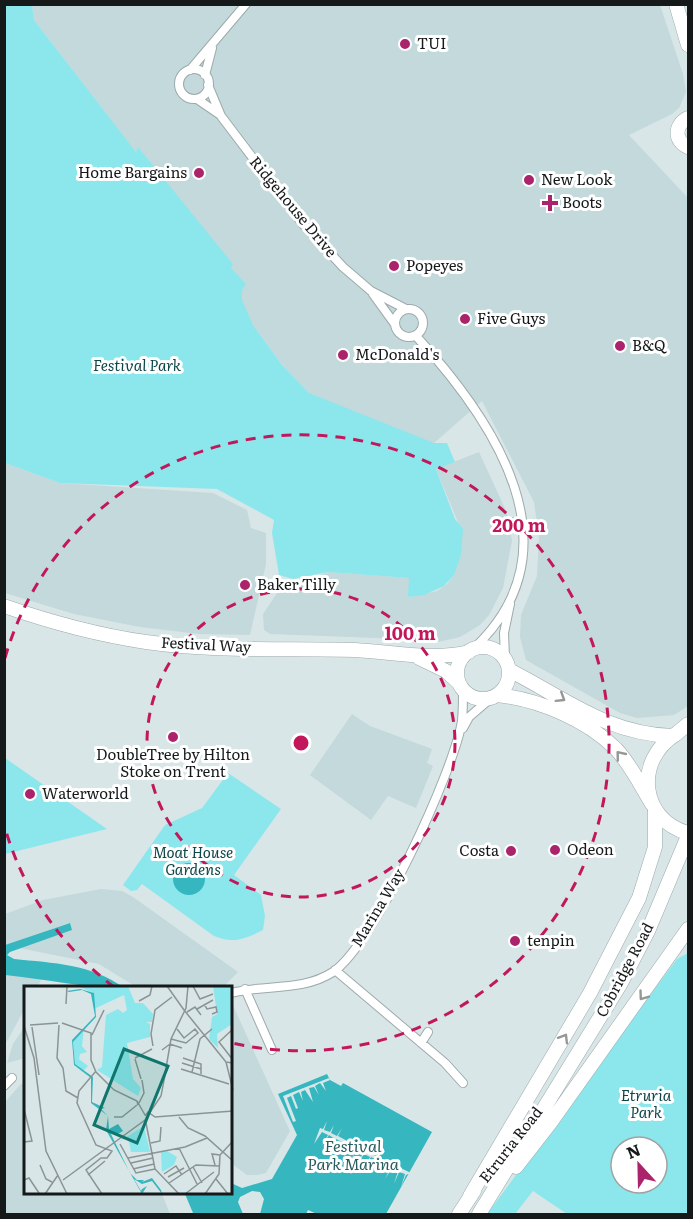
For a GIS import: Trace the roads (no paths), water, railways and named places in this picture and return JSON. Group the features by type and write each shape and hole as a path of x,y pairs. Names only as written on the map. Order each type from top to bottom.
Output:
{"main road":[{"path":"681,7 688,45"},
{"path":"687,116 677,133 687,147"},
{"name":"Festival Way","path":"4,606 85,630 146,642 204,647 366,651 444,656 470,651"},
{"path":"679,734 642,733 606,724 507,665 492,649 470,651 459,663 461,686 474,698 530,700 595,733 616,750 654,807 670,825 688,834"},
{"name":"Festival Way","path":"412,655 446,671 461,686"},
{"path":"494,697 509,680 507,665"},
{"path":"470,1196 590,993 639,898 655,847 654,807 647,788 649,766 659,748 679,734 688,723"},
{"name":"Cobridge Road","path":"548,1098 621,983 660,904 688,834"},
{"path":"481,1212 552,1122 688,929"},
{"name":"Etruria Road","path":"459,1215 470,1196 548,1098"},
{"name":"Etruria Road","path":"481,1212 548,1098"}],"street":[{"path":"213,45 206,75 208,85 205,93 197,99 184,95 179,88 182,75 213,45 246,4"},
{"path":"189,70 198,70 206,75"},
{"name":"Ridgehouse Drive","path":"208,85 221,116 307,228 343,267 371,291 406,309"},
{"name":"Ridgehouse Drive","path":"197,99 221,116"},
{"name":"Ridgehouse Drive","path":"371,291 394,323"},
{"path":"406,309 417,312 422,318 422,329 417,336 403,337 395,329 396,316 406,309"},
{"path":"417,336 462,388 491,437 513,485 524,525 523,565 511,601 504,633 507,665"},
{"path":"470,651 511,601"},
{"name":"Marina Way","path":"456,742 462,722 461,686"},
{"name":"Marina Way","path":"232,993 245,989 311,982 335,970 374,921 410,854 456,742 469,717 494,697"},
{"path":"335,970 421,1043 463,1083"},
{"path":"245,989 272,1050"},
{"path":"421,1043 428,1032"},
{"path":"4,1086 12,1078"}],"water":[{"path":"189,863 200,868 205,879 200,890 189,895 178,890 173,879 178,868"},
{"path":"70,923 72,930 7,955 14,959 85,969 121,986 89,986 5,975 5,945"},
{"name":"Festival Park Marina","path":"327,1074 330,1080 341,1086 343,1083 432,1132 386,1214 317,1214 308,1210 306,1214 260,1214 264,1199 260,1192 252,1191 240,1197 238,1202 243,1214 193,1213 185,1195 232,1195 232,1183 242,1188 272,1179 297,1135 278,1094"}],"place":[{"name":"TUI","path":"405,44"},
{"name":"Home Bargains","path":"199,173"},
{"name":"New Look","path":"529,180"},
{"name":"Boots","path":"550,203"},
{"name":"Popeyes","path":"394,266"},
{"name":"Five Guys","path":"465,319"},
{"name":"B&Q","path":"620,346"},
{"name":"McDonald's","path":"343,355"},
{"name":"Baker Tilly","path":"245,585"},
{"name":"DoubleTree by Hilton Stoke on Trent","path":"173,737"},
{"name":"Waterworld","path":"30,794"},
{"name":"Odeon","path":"555,850"},
{"name":"Costa","path":"511,851"},
{"name":"tenpin","path":"515,941"}],"park label":[{"name":"Festival Park","path":"137,366"},
{"name":"Moat House Gardens","path":"193,862"},
{"name":"Etruria Park","path":"646,1104"}]}
